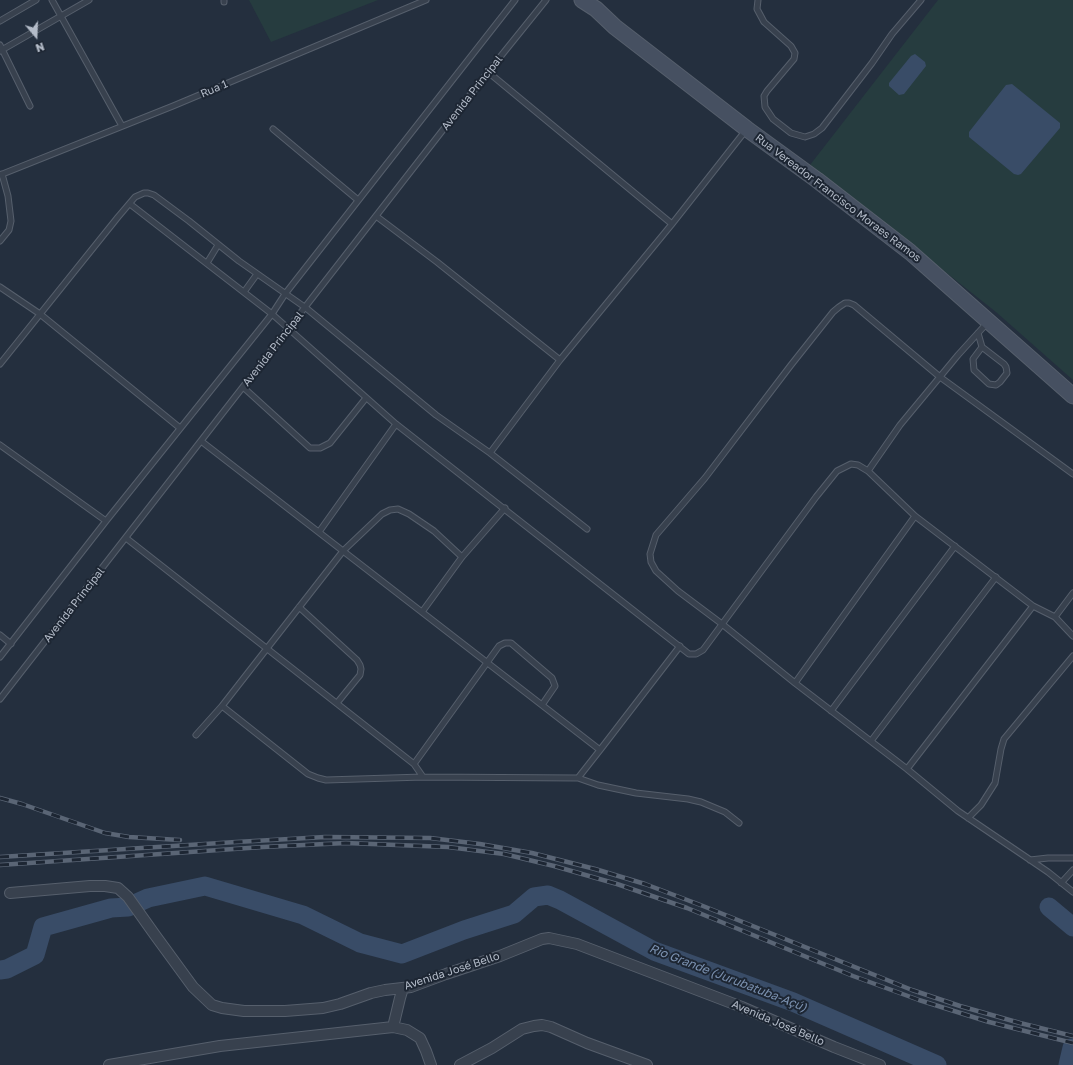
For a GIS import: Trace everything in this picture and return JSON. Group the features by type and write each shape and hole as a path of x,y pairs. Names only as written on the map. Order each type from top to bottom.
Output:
{"street":[{"name":"Rua Vereador Francisco Moraes Ramos","path":"582,0 594,5 615,27 910,252 1073,396"},
{"name":"Avenida José Bello","path":"10,893 105,886 118,888 128,896 194,987 212,1005 222,1008 244,1011 312,1010 340,1004 372,993 404,988 422,983 500,956 542,939 559,939 577,944 742,1007 834,1047 880,1065"},
{"path":"393,1027 404,988"},
{"path":"460,1065 492,1048 522,1029 538,1026 551,1028 647,1065"},
{"path":"109,1065 220,1046 393,1027 407,1030 420,1038 431,1065"}],"lane":[{"path":"0,21 36,0"},
{"path":"52,0 122,126"},
{"path":"30,106 1,49 89,0"},
{"name":"Rua 1","path":"1,175 426,0"},
{"name":"Avenida Principal","path":"0,658 106,521 272,314 285,294 515,0"},
{"name":"Avenida Principal","path":"0,699 288,329 306,308 488,72 546,0"},
{"path":"758,0 756,6 759,16 791,46 795,53 794,59 764,96 765,107 773,120 791,133 806,137 814,134 822,128 872,63 892,34 921,0"},
{"path":"488,72 672,224"},
{"path":"273,129 358,200"},
{"path":"490,453 560,360 672,224 747,129"},
{"path":"0,239 9,230 11,222 8,196 1,175"},
{"path":"0,364 118,217 139,195 148,193 154,194 218,245 306,308 436,415 490,453 587,529"},
{"path":"130,204 272,314 396,424 505,508 558,552 689,654 700,653 816,497 837,471 851,464 858,465 868,471 914,516 1033,606 1055,617 1073,636"},
{"path":"376,216 437,262 560,360"},
{"path":"207,263 218,245"},
{"path":"244,292 257,274"},
{"path":"0,287 40,314 180,428"},
{"path":"1073,474 940,377 854,305 845,303 833,312 705,478 656,535 650,554 651,562 656,571 678,591 968,818 1030,860 1073,892"},
{"path":"868,471 900,426 989,321"},
{"path":"978,333 982,347 1006,367 1007,373 996,385 989,384 974,370 973,359 982,347"},
{"path":"243,387 310,448 320,448 330,443 366,398"},
{"path":"319,532 396,424"},
{"path":"201,441 600,750"},
{"path":"0,445 106,521"},
{"path":"422,612 462,557 505,508"},
{"path":"196,735 222,706 343,551 382,514 390,510 398,509 416,518 434,531 462,557"},
{"path":"795,683 914,516"},
{"path":"126,538 414,764 423,777"},
{"path":"831,711 955,546"},
{"path":"871,741 996,577"},
{"path":"1055,617 1073,593"},
{"path":"907,770 1033,606"},
{"path":"299,607 360,664 360,675 337,703"},
{"path":"0,635 11,644"},
{"path":"414,764 499,646 505,643 511,644 552,678 555,686 542,705"},
{"path":"578,778 680,646"},
{"path":"968,818 981,805 995,783 999,756 1004,740 1073,656"},
{"path":"222,706 308,774 326,780 423,777 578,778 598,785 636,793 701,802 725,812 739,823"},
{"path":"1030,860 1073,858"},
{"path":"1061,883 1073,870"}],"green space":[{"path":"249,0 378,0 271,42"},
{"path":"938,0 1073,0 1073,380 996,312 810,165","holes":["1060,123 1059,128 1021,174"]}],"water":[{"path":"915,54 925,62 926,66 904,94 899,95 889,86 889,83 911,56"},
{"path":"1012,84 1060,123 1060,128 1021,174 1018,175 1014,174 969,137 969,132 1006,85"}],"waterway":[{"name":"Rio Grande (Jurubatuba-Açú)","path":"0,970 7,969 35,955 43,927 111,908 128,907 148,898 205,886 303,915 360,943 402,954 464,930 514,914 534,897 548,895 654,951 793,1002 937,1065"},
{"path":"1049,907 1073,927"},
{"path":"1068,1065 1072,1048"}],"railway":[{"path":"0,798 22,804 105,833 129,837 180,840"},
{"path":"0,857 325,837 430,838 480,844 532,853 595,869 645,884 912,990 960,1006 1073,1036"},
{"path":"0,865 263,847 346,843 448,847 504,854 554,866 617,884 687,908 853,976 919,1000 989,1022 1073,1043"}]}
